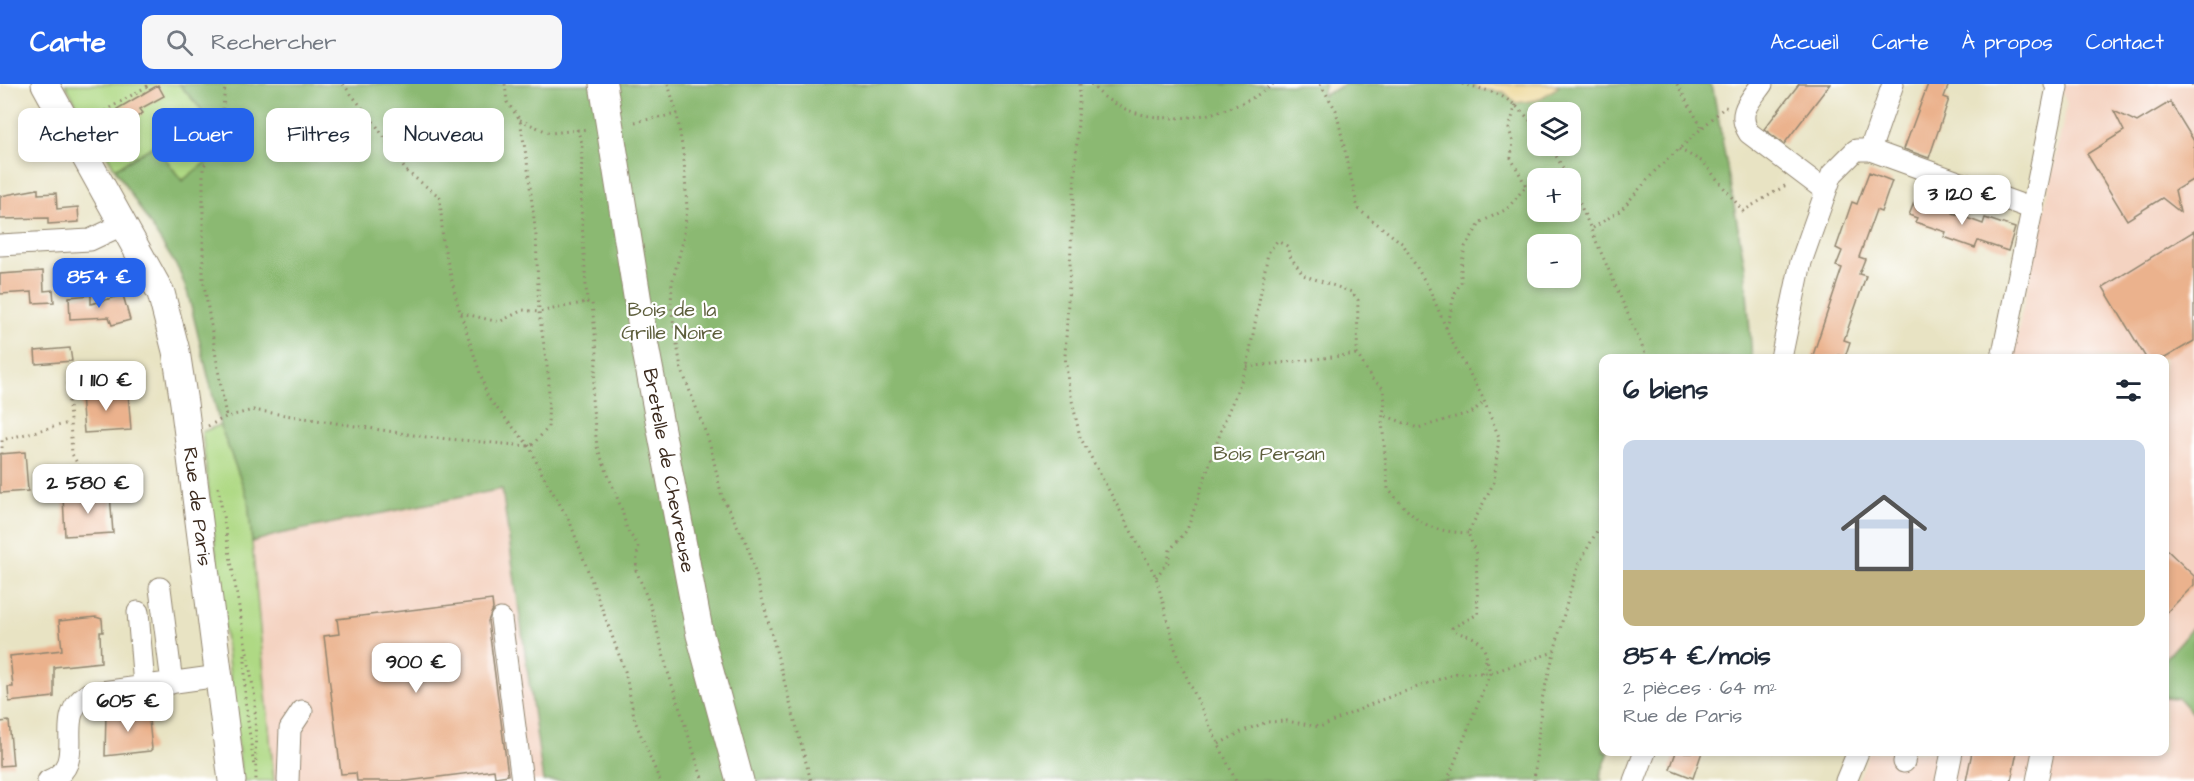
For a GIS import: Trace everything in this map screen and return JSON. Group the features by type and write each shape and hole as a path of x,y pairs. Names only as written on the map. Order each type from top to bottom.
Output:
{"main road":[{"name":"Rue de Paris","path":"45,84 57,108"},
{"name":"Bretelle de Chevreuse","path":"603,84 645,346 696,612 740,781"},
{"name":"Rue de Paris","path":"87,162 161,293 176,351 232,781"}],"street":[{"path":"1870,150 1893,84"},
{"path":"1759,85 1743,110 1742,122 1749,133 1826,191"},
{"path":"2003,354 2058,85"},
{"path":"1782,354 1801,262 1832,174 1856,150 1870,150 2033,209"},
{"path":"0,245 90,240 124,224"},
{"path":"160,588 172,682"},
{"path":"138,612 144,686"},
{"path":"501,619 522,781"},
{"path":"48,781 57,777 69,760 68,724 71,710 77,700 88,694 219,676"},
{"path":"288,781 290,729 303,711"},
{"path":"1634,781 1643,756"},
{"path":"1846,781 1856,756"},
{"path":"1946,781 1951,756"},
{"path":"2037,781 2042,756"}],"path":[{"path":"110,108 151,84"},
{"path":"225,84 221,135 203,168 203,278 226,417"},
{"path":"343,84 376,125 406,171 440,197 443,242 460,313 488,398 530,447 540,470 570,522 597,588 626,671 635,721 660,781"},
{"path":"505,84 507,102 520,120 536,236 540,312 549,380 548,428 530,447"},
{"path":"668,84 677,114 684,159 687,209 683,241 672,283 671,307 681,368 710,444 722,497 748,546 811,781"},
{"path":"1080,84 1065,356 1080,437 1156,577 1178,659 1236,781"},
{"path":"1091,84 1113,102 1135,113 1166,117 1220,113 1257,97 1273,84"},
{"path":"1320,84 1336,110 1358,209 1402,244 1429,288 1499,437 1494,482 1468,532 1476,554 1478,614 1452,628 1458,634 1476,638 1484,646 1490,673 1450,774 1450,781"},
{"path":"1462,84 1491,90 1516,104 1527,117"},
{"path":"1677,84 1702,128"},
{"path":"1446,328 1451,317 1453,294 1461,283 1465,247 1481,222 1507,209 1526,186 1511,158 1513,142 1509,129 1516,104"},
{"path":"1593,228 1621,210 1655,171 1725,107 1743,110"},
{"path":"635,122 677,114"},
{"path":"520,120 550,133 589,129"},
{"path":"577,129 582,143 581,207 587,302"},
{"path":"1679,149 1703,162 1743,211 1804,175"},
{"path":"1581,203 1645,354"},
{"path":"1156,577 1168,562 1170,550 1187,530 1224,422 1247,367 1268,254 1277,241 1287,246 1290,256 1303,274 1353,292 1358,300 1357,354 1372,379 1383,388 1388,489 1424,526 1441,532 1468,532"},
{"path":"460,313 499,321 523,310 540,312 587,302 592,303 597,354 592,399 597,447 622,510 627,530 638,545 636,570 651,608 667,669 703,781"},
{"path":"1247,367 1357,354"},
{"path":"67,371 72,454 95,495"},
{"path":"1386,416 1418,428 1472,412 1484,402"},
{"path":"204,418 208,427 226,417 253,410 426,437 530,447"},
{"path":"2,454 2,440 69,423"},
{"path":"216,476 255,698 256,781"},
{"path":"1534,781 1542,699 1554,652 1580,564 1599,528"},
{"path":"245,644 245,699 256,781"},
{"path":"1219,744 1243,731 1267,722 1287,721 1320,727 1381,700 1457,673 1490,673 1554,652"},
{"path":"1482,673 1486,658"},
{"path":"1487,668 1490,673"}],"shaded area":[{"path":"2060,84 2194,84 2194,781 1858,781 1867,756 2169,756 2169,354 2013,354 2067,105"},
{"path":"502,489 543,781 274,781 252,542 279,534"}],"green space":[{"path":"65,84 179,84 200,108 152,108 152,147 140,154 140,108 79,108"},
{"path":"179,84 1325,84 1322,96 1345,84 1474,84 1478,89 1504,92 1558,86 1556,84 1708,84 1713,89 1745,267 1752,354 1599,354 1599,756 1608,756 1600,776 1602,781 543,781 502,489 279,534 252,542 248,499 220,425 188,294 179,270 115,169 127,162 140,162 140,154 152,147 152,162 168,162 182,181 206,162 254,162 254,108 200,108"},
{"path":"111,162 127,162 115,169"},
{"path":"168,162 206,162 182,181"},
{"path":"220,425 248,499 274,781 242,781 202,432"},
{"path":"2194,626 2194,715 2178,698 2169,697 2169,654"}],"sand":[{"path":"1474,84 1556,84 1558,87 1538,100 1516,103 1504,92 1478,89"}],"building":[{"path":"1799,84 1830,84 1784,144 1764,129"},
{"path":"1928,84 1949,84 1944,97 1949,99 1929,158 1904,149"},
{"path":"158,85 164,96 140,109 119,108"},
{"path":"2170,102 2194,141 2194,179 2175,190 2180,212 2162,198 2127,220 2087,154 2124,131 2114,111 2137,122"},
{"path":"1869,172 1892,181 1881,212 1876,210 1859,257 1865,259 1859,274 1866,276 1844,340 1850,342 1846,354 1813,354 1842,268 1836,266 1842,251 1836,248 1852,202 1857,204"},
{"path":"38,189 38,194 56,193 57,209 78,207 79,222 48,224 48,218 0,219 0,196"},
{"path":"1923,198 1954,209 1953,213 1983,224 1985,218 2015,228 2008,251 1978,241 1975,248 1944,237 1946,232 1915,222 1917,218 1909,215 1915,200 1922,203"},
{"path":"2194,231 2194,341 2169,356 2144,354 2103,287"},
{"path":"43,271 44,291 53,290 54,302 33,303 32,292 0,294 0,274"},
{"path":"91,295 91,304 123,295 130,320 112,325 109,317 70,319 69,297"},
{"path":"70,348 72,361 36,364 35,351"},
{"path":"128,392 131,430 84,433 81,395"},
{"path":"25,452 28,491 0,493 0,454"},
{"path":"110,494 113,533 65,536 63,497"},
{"path":"2169,552 2194,576 2194,585 2169,610"},
{"path":"492,600 493,609 488,621 508,775 495,777 494,770 407,781 357,781 356,773 341,774 324,636 339,634 337,619"},
{"path":"96,617 102,619 101,662 54,667 54,697 9,702 8,687 13,687 10,656 62,650 59,621"},
{"path":"144,709 148,711 152,749 105,756 106,713"},
{"path":"9,721 13,765 0,766 0,722"},
{"path":"1675,756 1701,756 1693,778 1670,769"},
{"path":"1971,756 2016,756 2011,781 1966,781"}],"park label":[{"name":"Bois de la Grille Noire","path":"672,322"},
{"name":"Bois Persan","path":"1269,454"}]}
